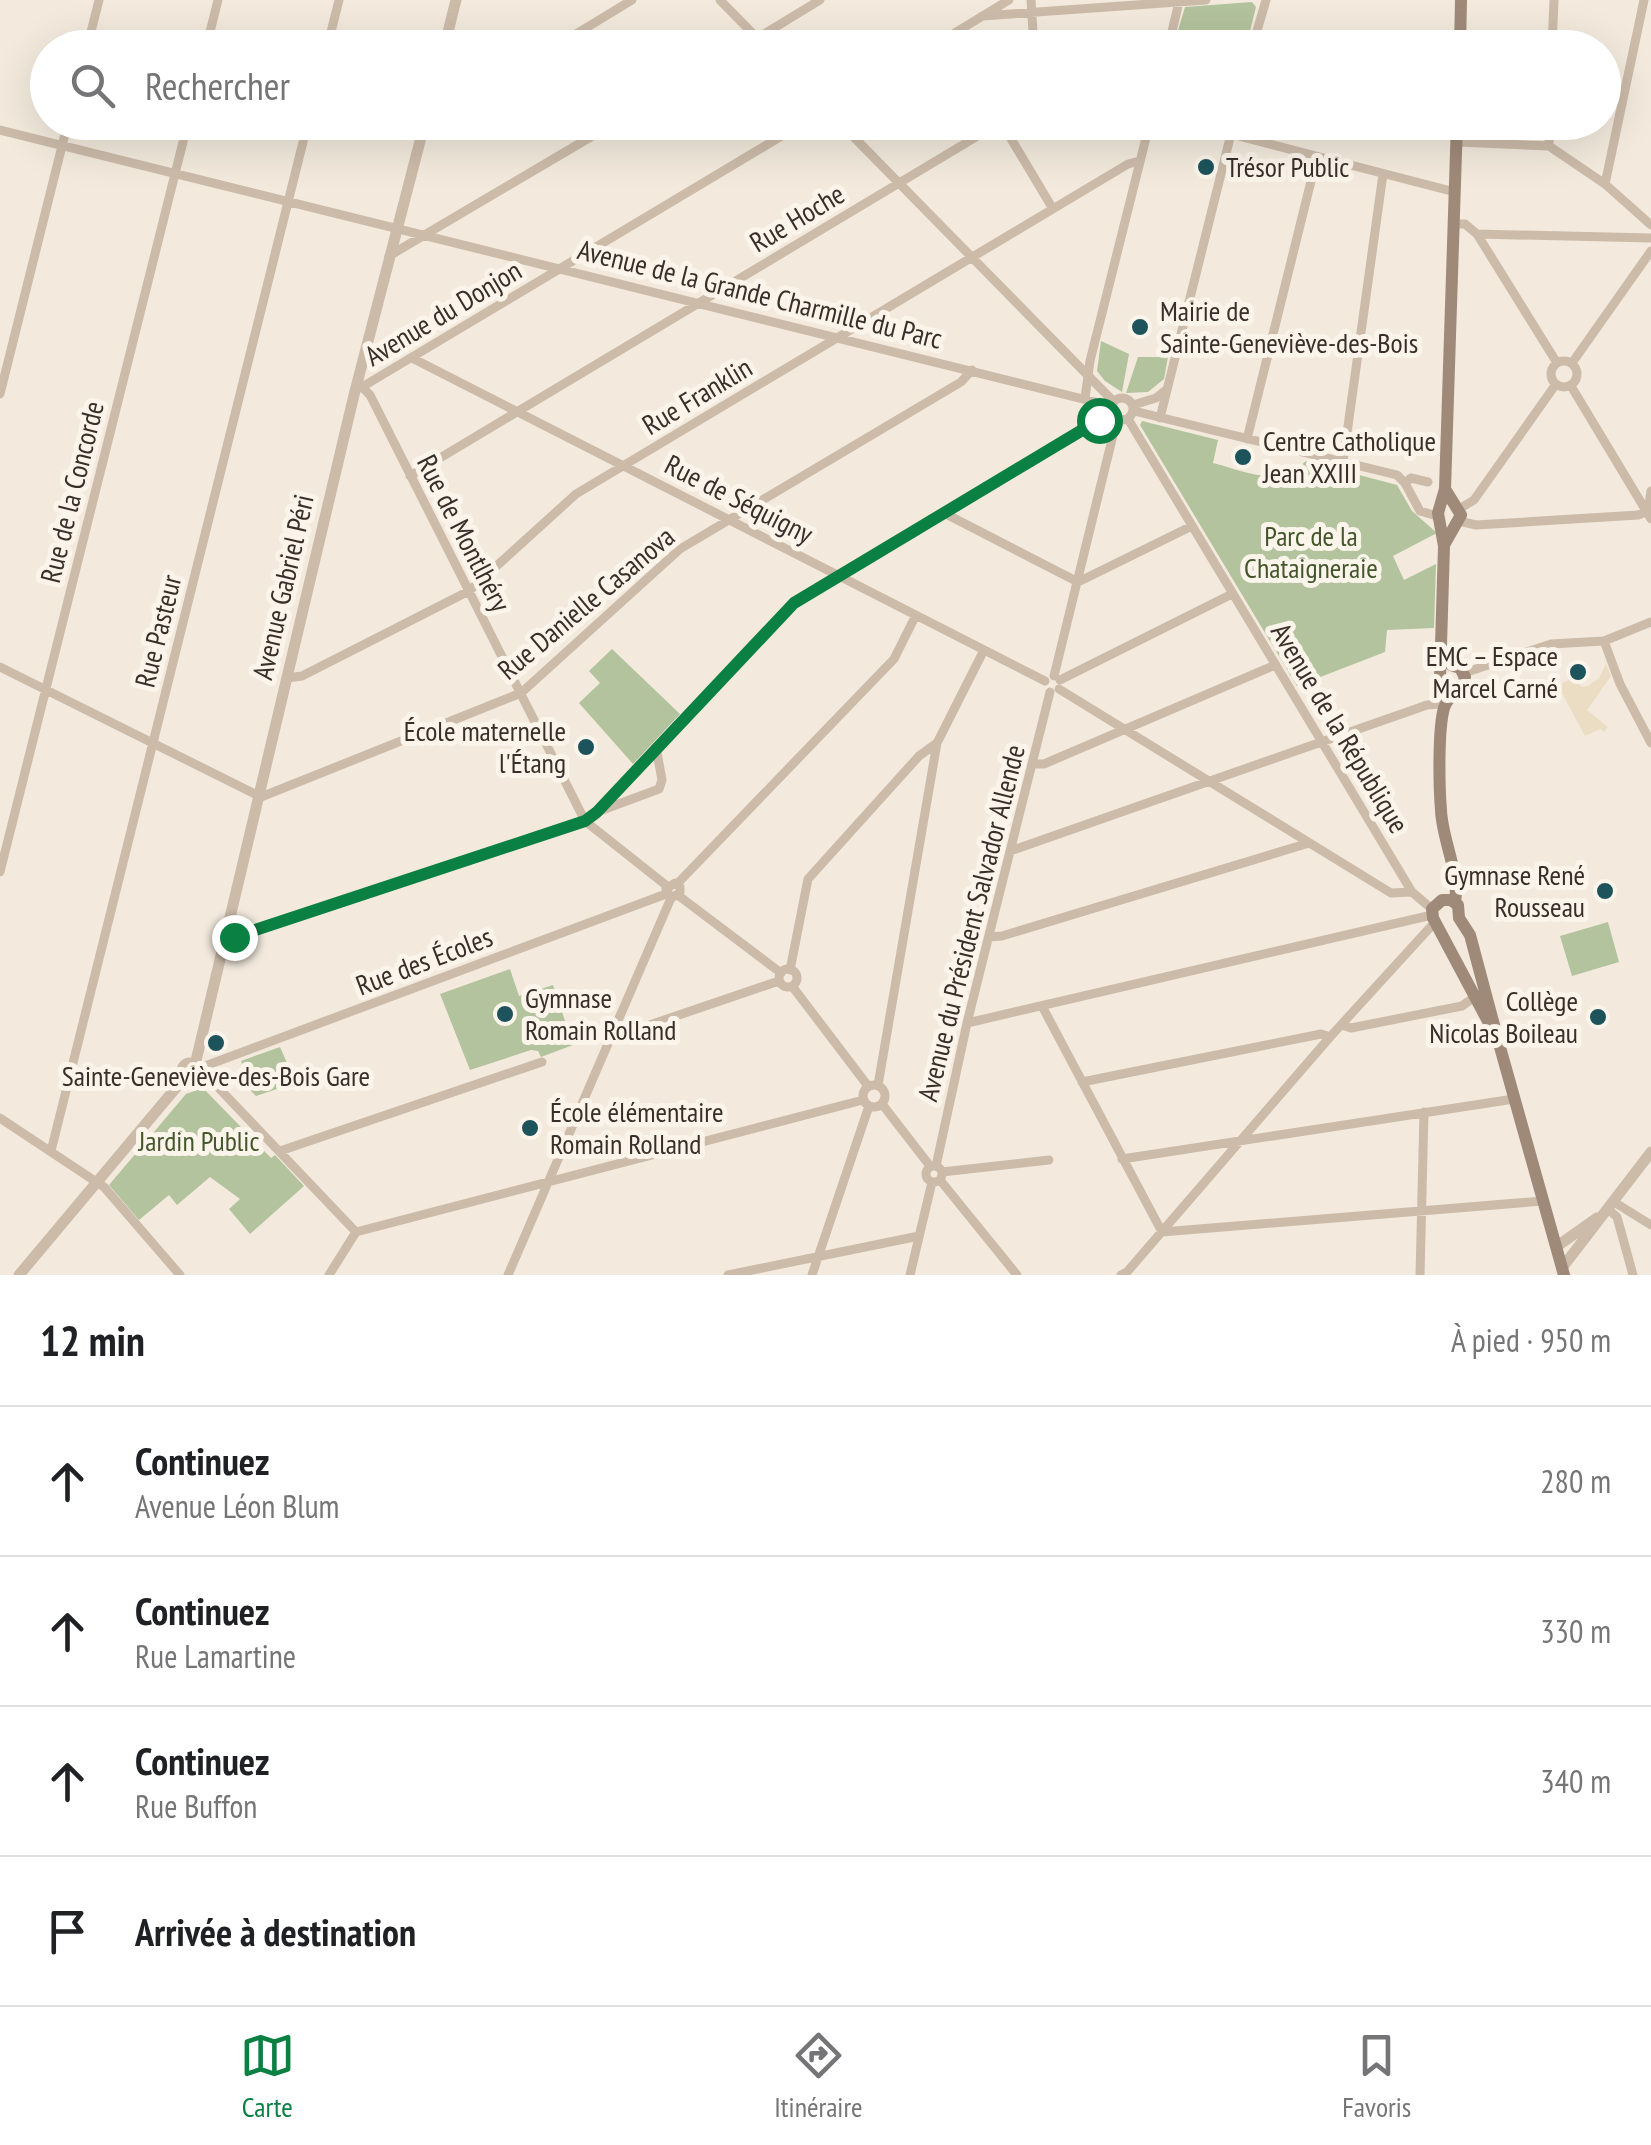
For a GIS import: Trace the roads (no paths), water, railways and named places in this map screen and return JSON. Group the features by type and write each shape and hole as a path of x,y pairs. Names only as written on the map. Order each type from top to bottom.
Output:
{"main road":[{"path":"1461,30 1462,0"},
{"path":"1449,689 1440,682 1446,668 1438,645 1449,515 1445,489 1457,142"},
{"path":"1446,668 1460,668 1464,684 1449,689 1439,704 1436,732 1435,808 1450,882 1438,909 1440,935 1498,1040"},
{"path":"1438,909 1456,886 1440,808 1442,717 1449,689"},
{"path":"1438,909 1460,909 1459,918 1470,935 1563,1271"},
{"path":"1438,909 1450,926 1459,918"}],"street":[{"path":"92,30 99,0"},
{"path":"210,30 218,0"},
{"path":"332,30 339,0"},
{"path":"448,30 456,0"},
{"path":"583,30 632,0"},
{"path":"720,0 749,30"},
{"path":"770,30 820,0"},
{"path":"959,30 1009,0"},
{"path":"1031,0 1033,30"},
{"path":"982,16 1206,0"},
{"path":"1553,30 1554,0"},
{"path":"1621,109 1644,0"},
{"path":"1172,30 1179,2"},
{"path":"1256,30 1263,2"},
{"name":"Avenue de la Grande Charmille du Parc","path":"0,130 30,137"},
{"name":"Avenue de la Grande Charmille du Parc","path":"41,140 1084,398 1121,411 1397,476 1420,511 1449,515"},
{"path":"0,394 63,140"},
{"name":"Rue de la Concorde","path":"0,872 183,140"},
{"name":"Rue Pasteur","path":"51,1151 304,140"},
{"name":"Avenue Gabriel Péri","path":"19,1275 197,1070 258,798 419,140"},
{"path":"390,256 586,140"},
{"name":"Avenue du Donjon","path":"359,387 774,140"},
{"name":"Avenue de la République","path":"856,140 1121,411 1412,892 1438,909"},
{"name":"Rue Hoche","path":"410,476 971,140"},
{"path":"1012,140 1052,209"},
{"path":"1084,398 1146,140"},
{"path":"1160,418 1229,140"},
{"path":"1268,140 1455,192"},
{"path":"1549,140 1549,146"},
{"path":"1605,184 1614,140"},
{"path":"1457,142 1549,146 1605,184 1651,225"},
{"path":"1247,439 1317,156"},
{"name":"Rue Franklin","path":"287,678 302,676 469,591 570,498 1128,164 1140,162"},
{"path":"1343,462 1383,174"},
{"path":"1454,224 1465,224 1477,234 1557,362"},
{"path":"1477,234 1651,238"},
{"path":"1572,363 1651,251"},
{"name":"Rue de Séquigny","path":"412,358 1054,684 1392,894 1412,892"},
{"path":"1557,362 1572,363"},
{"path":"1556,384 1551,373 1557,362"},
{"path":"1571,386 1578,374 1572,363"},
{"name":"Rue Danielle Casanova","path":"258,798 520,694 680,550 960,382 972,370"},
{"path":"1556,384 1571,386"},
{"path":"1449,515 1474,500 1556,384"},
{"path":"226,936 240,936 585,821 786,610 1121,411 1156,398 1169,385"},
{"path":"1571,386 1650,515"},
{"name":"Rue de Montlhéry","path":"359,387 370,395 585,821 783,974 783,986 792,986"},
{"name":"Avenue du Président Salvador Allende","path":"910,1275 967,1023 1121,411"},
{"name":"Avenue de la Grande Charmille du Parc","path":"1405,483 1411,478 1428,482"},
{"path":"1650,515 1651,491"},
{"path":"944,513 1078,582 1192,526"},
{"path":"1449,515 1476,525 1650,515"},
{"path":"1054,684 1232,594"},
{"path":"508,1275 672,892 894,659 916,615"},
{"path":"1464,674 1551,644 1604,641 1651,622"},
{"path":"1604,641 1620,684 1651,743"},
{"path":"812,1275 866,1103 863,1092 873,1086 936,743 984,650"},
{"path":"1032,764 1044,764 1276,664"},
{"path":"0,667 258,798"},
{"path":"1010,851 1439,704"},
{"path":"783,974 808,880 918,756 936,743"},
{"path":"597,812 659,789 662,780 656,747"},
{"path":"989,937 1309,843"},
{"name":"Rue des Écoles","path":"197,1070 672,892"},
{"path":"967,1023 1438,909"},
{"path":"1126,1274 1438,909"},
{"path":"612,1034 623,1034 783,974 797,978 792,986 873,1086 886,1096 882,1104"},
{"path":"1342,1025 1351,1028 1462,1006 1476,996"},
{"path":"1042,1006 1162,1232"},
{"path":"1082,1082 1321,1034 1330,1038"},
{"path":"280,1151 542,1062"},
{"path":"197,1070 212,1080 356,1232"},
{"path":"1122,1159 1514,1099"},
{"path":"329,1275 356,1232 866,1103 882,1104 1017,1275"},
{"path":"1420,1275 1424,1112"},
{"path":"0,1118 97,1182 180,1275"},
{"path":"1563,1271 1651,1152"},
{"path":"936,1173 1049,1160"},
{"path":"1162,1232 1543,1201"},
{"path":"1611,1206 1651,1225"},
{"path":"1556,1247 1611,1206"},
{"path":"1611,1206 1633,1275"},
{"path":"1549,1221 1562,1230 1578,1232"},
{"path":"728,1275 919,1236"}],"place":[{"name":"Trésor Public","path":"1206,167"},
{"name":"Mairie de Sainte-Geneviève-des-Bois","path":"1140,327"},
{"name":"Centre Catholique Jean XXIII","path":"1243,457"},
{"name":"EMC – Espace Marcel Carné","path":"1578,672"},
{"name":"École maternelle l'Étang","path":"586,747"},
{"name":"Gymnase René Rousseau","path":"1605,891"},
{"name":"Gymnase Romain Rolland","path":"505,1014"},
{"name":"Collège Nicolas Boileau","path":"1598,1017"},
{"name":"Sainte-Geneviève-des-Bois Gare","path":"216,1043"},
{"name":"École élémentaire Romain Rolland","path":"530,1128"}],"park label":[{"name":"Parc de la Chataigneraie","path":"1311,552"},
{"name":"Jardin Public","path":"199,1141"}]}
